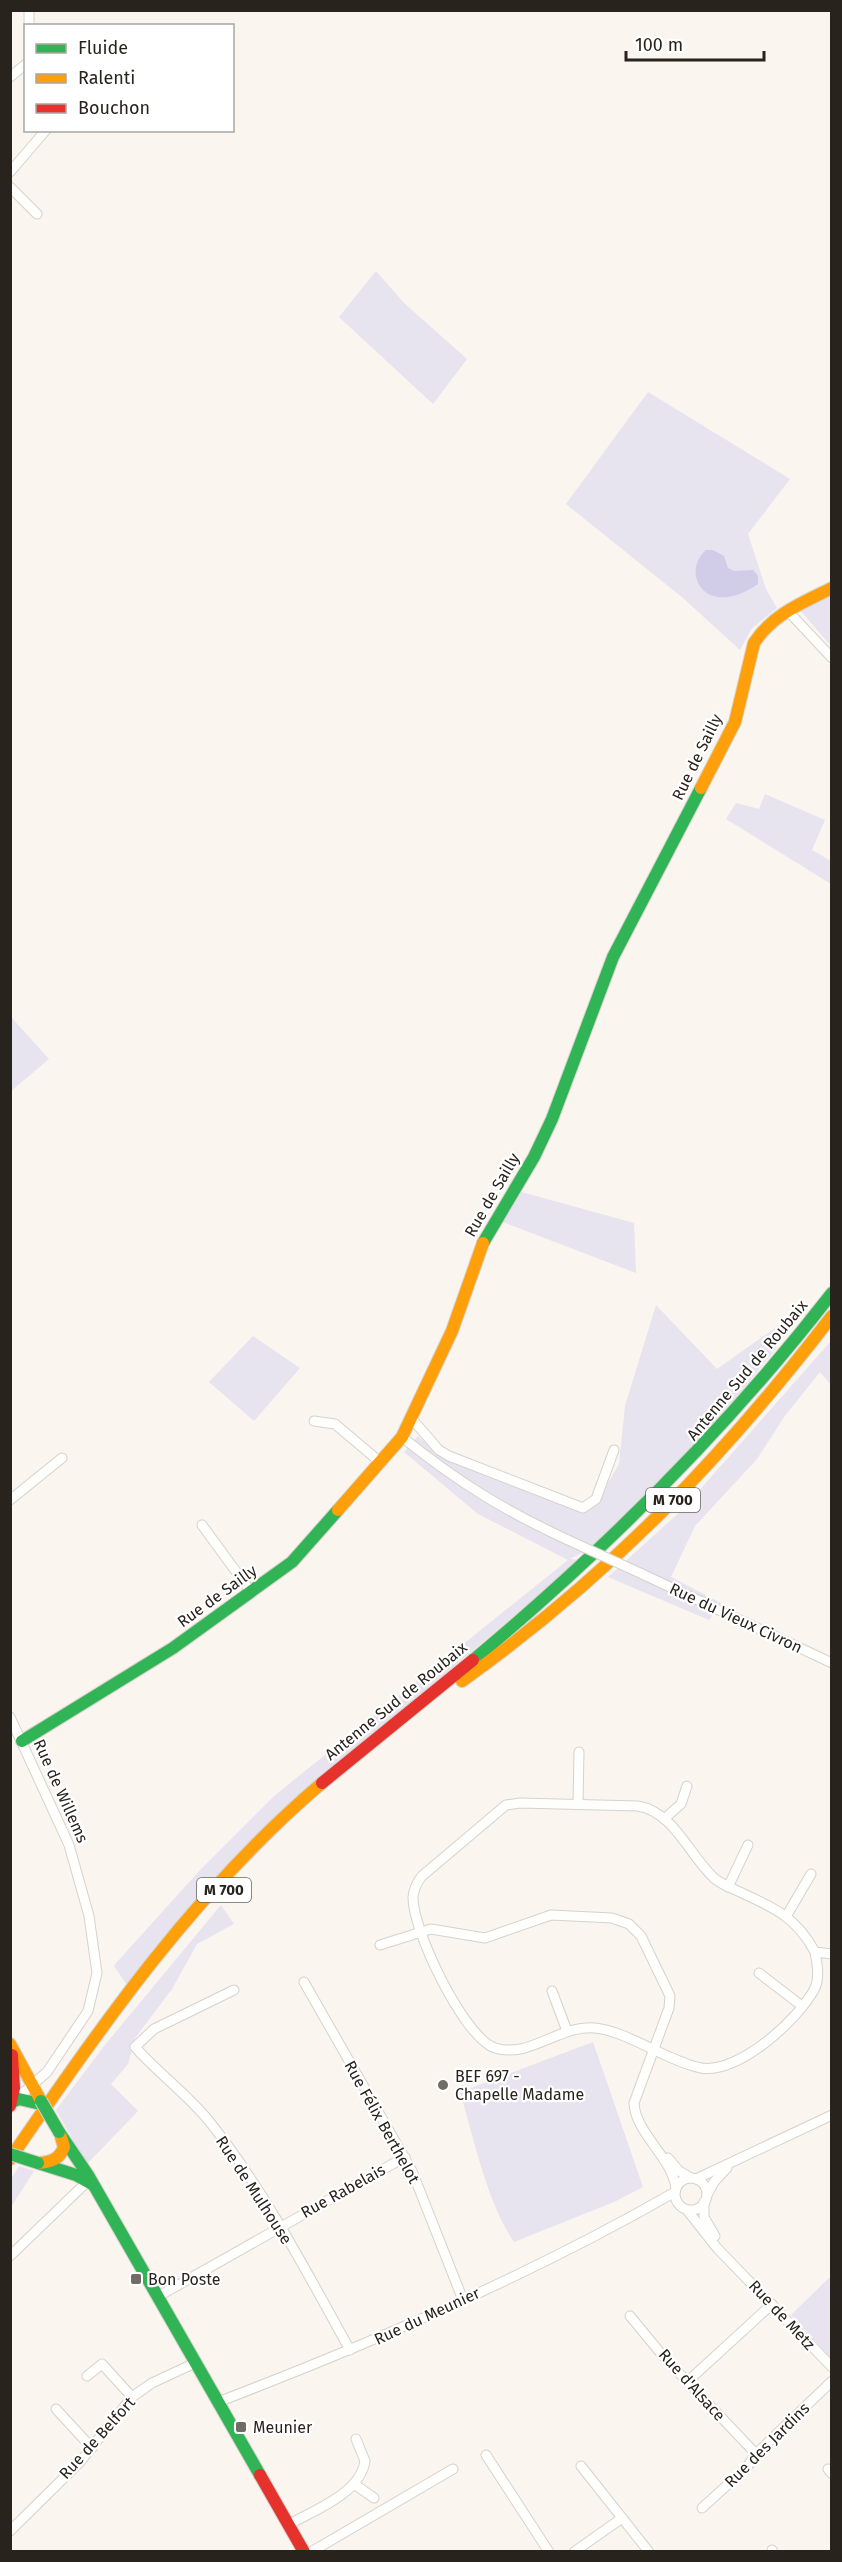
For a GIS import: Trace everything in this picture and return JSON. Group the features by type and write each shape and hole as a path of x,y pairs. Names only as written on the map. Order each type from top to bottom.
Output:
{"main road":[{"name":"Rue de Sailly","path":"22,1742 158,1658 299,1555 402,1437 452,1331 485,1238 534,1157 552,1119 613,957 735,722 754,643 766,626 787,610 831,588"},
{"name":"Antenne Sud de Roubaix","path":"10,2159 69,2072 146,1971 258,1842 322,1782 561,1586 651,1501 746,1400 831,1293"},
{"name":"Antenne Sud de Roubaix","path":"10,2171 82,2064 145,1981 270,1842 352,1767 528,1633 578,1590 669,1504 765,1399 831,1316"},
{"path":"765,1399 794,1376 831,1334"},
{"path":"10,2044 41,2105 90,2182 303,2551"},
{"path":"10,2044 14,2076 12,2103 41,2105"},
{"path":"38,2163 54,2160 62,2153 64,2146 59,2132"},
{"path":"10,2154 90,2182"}],"street":[{"path":"10,77 24,66"},
{"path":"10,172 44,132"},
{"path":"10,187 37,214"},
{"path":"787,610 831,658"},
{"path":"412,1419 439,1450 449,1456 584,1508 596,1499 614,1450"},
{"path":"314,1421 335,1424 380,1462"},
{"name":"Rue du Vieux Civron","path":"402,1437 455,1479 490,1502 831,1663"},
{"path":"10,1500 62,1458"},
{"path":"202,1525 251,1592"},
{"name":"Rue de Willems","path":"10,1717 69,1845 89,1917 97,1973 88,2011 47,2072 12,2103"},
{"path":"578,1804 579,1752"},
{"path":"664,1819 681,1804 687,1786"},
{"path":"520,1803 645,1807 664,1819 710,1874 728,1887 787,1915 815,1952 817,1981 802,2006 771,2039 724,2065 702,2068 604,2029 586,2027 511,2050 486,2044 456,2004 419,1932 413,1896 417,1882 501,1808 520,1803"},
{"path":"728,1887 748,1845"},
{"path":"787,1915 811,1874"},
{"path":"380,1945 419,1932 441,1929 485,1938 551,1915 620,1920 641,1936 670,1996 671,2002 634,2103 638,2119 673,2176 676,2201 685,2209 697,2209 705,2200 714,2182 742,2158"},
{"path":"815,1952 831,1954"},
{"path":"759,1974 802,2006"},
{"name":"Rue Félix Berthelot","path":"304,1982 405,2157 463,2300"},
{"name":"Rue de Mulhouse","path":"234,1990 154,2029 135,2047 209,2121 280,2226 350,2350"},
{"path":"552,1990 567,2031"},
{"path":"675,2190 684,2180 695,2179 831,2115"},
{"path":"649,2136 679,2171 704,2185 705,2200"},
{"name":"Rue Rabelais","path":"157,2297 405,2157"},
{"path":"10,2256 90,2182"},
{"name":"Rue du Meunier","path":"218,2402 350,2350 463,2300 630,2217 675,2190"},
{"name":"Rue de Metz","path":"705,2200 706,2222 733,2263"},
{"name":"Rue du Meunier","path":"630,2217 662,2205 685,2209"},
{"name":"Rue de Metz","path":"685,2209 717,2248 831,2367"},
{"path":"687,2382 772,2304"},
{"name":"Rue d'Alsace","path":"630,2316 687,2382 756,2454"},
{"name":"Rue de Belfort","path":"10,2531 92,2448 132,2397 152,2382 195,2362"},
{"path":"87,2376 102,2364 132,2397"},
{"name":"Rue des Jardins","path":"702,2508 747,2467 756,2454 831,2381"},
{"path":"57,2409 92,2448"},
{"path":"288,2525 354,2484 365,2461 356,2439"},
{"path":"486,2455 549,2552"},
{"path":"581,2466 649,2552"},
{"path":"303,2551 453,2469"},
{"path":"354,2484 374,2498"},
{"path":"574,2552 622,2518"}],"shaded area":[{"path":"376,271 404,303 467,359 433,404 339,317"},
{"path":"648,392 790,479 748,534 766,589 777,608 752,628 740,650 683,598 566,504"},
{"path":"706,550 713,550 724,556 728,568 734,571 753,570 758,576 758,584 733,596 718,597 703,590 696,577 696,570 697,563"},
{"path":"831,594 831,646 800,610"},
{"path":"765,794 825,820 812,850 831,861 831,884 726,819 736,803 759,809"},
{"path":"10,1016 49,1059 11,1091 10,1091"},
{"path":"518,1191 634,1223 636,1273 500,1221"},
{"path":"656,1305 717,1369 806,1306 770,1356 716,1422 598,1545 570,1559 580,1560 391,1719 127,1985 114,1966 117,1962 201,1869 274,1796 568,1560 478,1514 404,1452 418,1436 442,1458 584,1512 595,1506 619,1464 625,1406"},
{"path":"253,1336 300,1368 254,1421 209,1382"},
{"path":"831,1341 831,1385 820,1372 784,1417 757,1459 695,1526 671,1577 721,1603 709,1620 608,1577 681,1511"},
{"path":"221,1905 234,1924 197,1944 172,1989 135,2038 128,2064 111,2084 138,2111 87,2164 56,2110 105,2045"},
{"path":"593,2042 643,2187 614,2202 514,2242 489,2189 460,2092"},
{"path":"19,2166 34,2171 11,2207 11,2179"},
{"path":"831,2276 831,2358 791,2315"}],"traffic: fast":[{"path":"483,1243 534,1157 552,1119 613,957 701,788"},
{"path":"473,1660 570,1575 663,1486 750,1393 832,1293"},
{"path":"22,1741 173,1648 292,1562 338,1510"},
{"path":"12,2102 19,2099 36,2103"},
{"path":"41,2101 59,2132"},
{"path":"59,2132 88,2175 260,2475"},
{"path":"10,2154 38,2163"},
{"path":"38,2163 76,2175 92,2184"}],"traffic: slow":[{"path":"701,788 735,722 754,643 779,617 799,604 832,588"},
{"path":"338,1510 402,1437 452,1331 483,1243"},
{"path":"462,1681 566,1600 661,1513 748,1419 832,1316"},
{"path":"10,2159 80,2058 154,1960 233,1867 322,1783"},
{"path":"10,2044 41,2101"},
{"path":"39,2163 51,2161 60,2154 64,2147 61,2137"}],"traffic: jam":[{"path":"322,1783 473,1660"},
{"path":"10,2106 14,2088 12,2055"},
{"path":"260,2475 304,2552"}],"place":[{"name":"BEF 697 - Chapelle Madame","path":"443,2085"},
{"name":"Bon Poste","path":"136,2279"},
{"name":"Meunier","path":"241,2427"}]}
